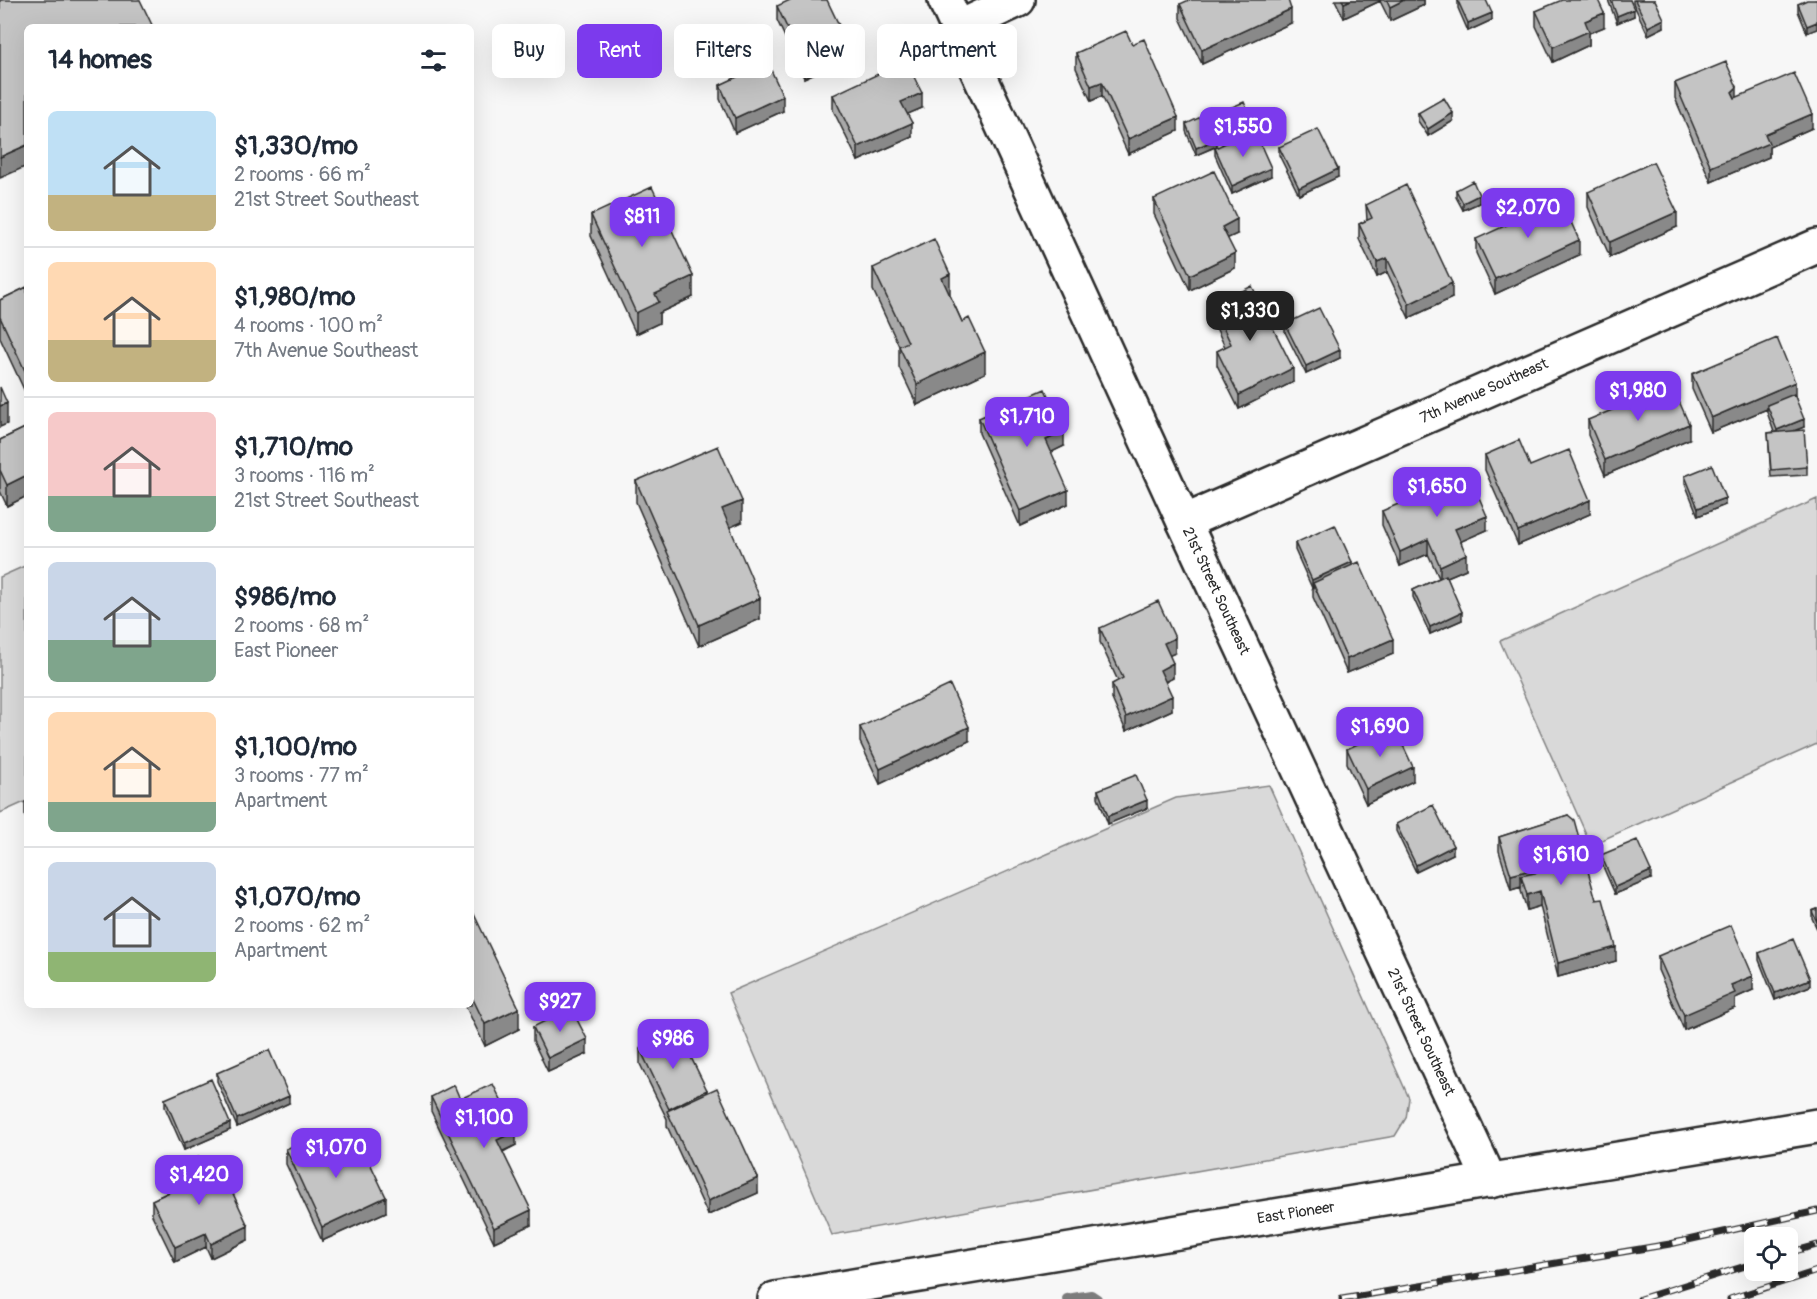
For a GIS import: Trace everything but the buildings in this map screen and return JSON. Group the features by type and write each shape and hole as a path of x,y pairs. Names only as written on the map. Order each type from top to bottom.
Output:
{"street":[{"path":"951,14 1017,0"},
{"name":"21st Street Southeast","path":"951,14 1490,1181"},
{"name":"7th Avenue Southeast","path":"1184,522 1817,246"},
{"name":"East Pioneer","path":"775,1299 1817,1126"}],"shaded area":[{"path":"1817,499 1817,744 1591,845 1500,641"},
{"path":"24,566 24,802 0,813 0,577"},
{"path":"1269,785 1409,1098 1406,1118 1395,1136 832,1235 728,993 1176,798"}],"waterway":[{"path":"1067,1299 1091,1295 1097,1299"}],"railway":[{"path":"1342,1299 1670,1244 1817,1211"},
{"path":"1798,1250 1817,1245"},
{"path":"1640,1299 1744,1266"},
{"path":"1730,1299 1817,1271"}]}
